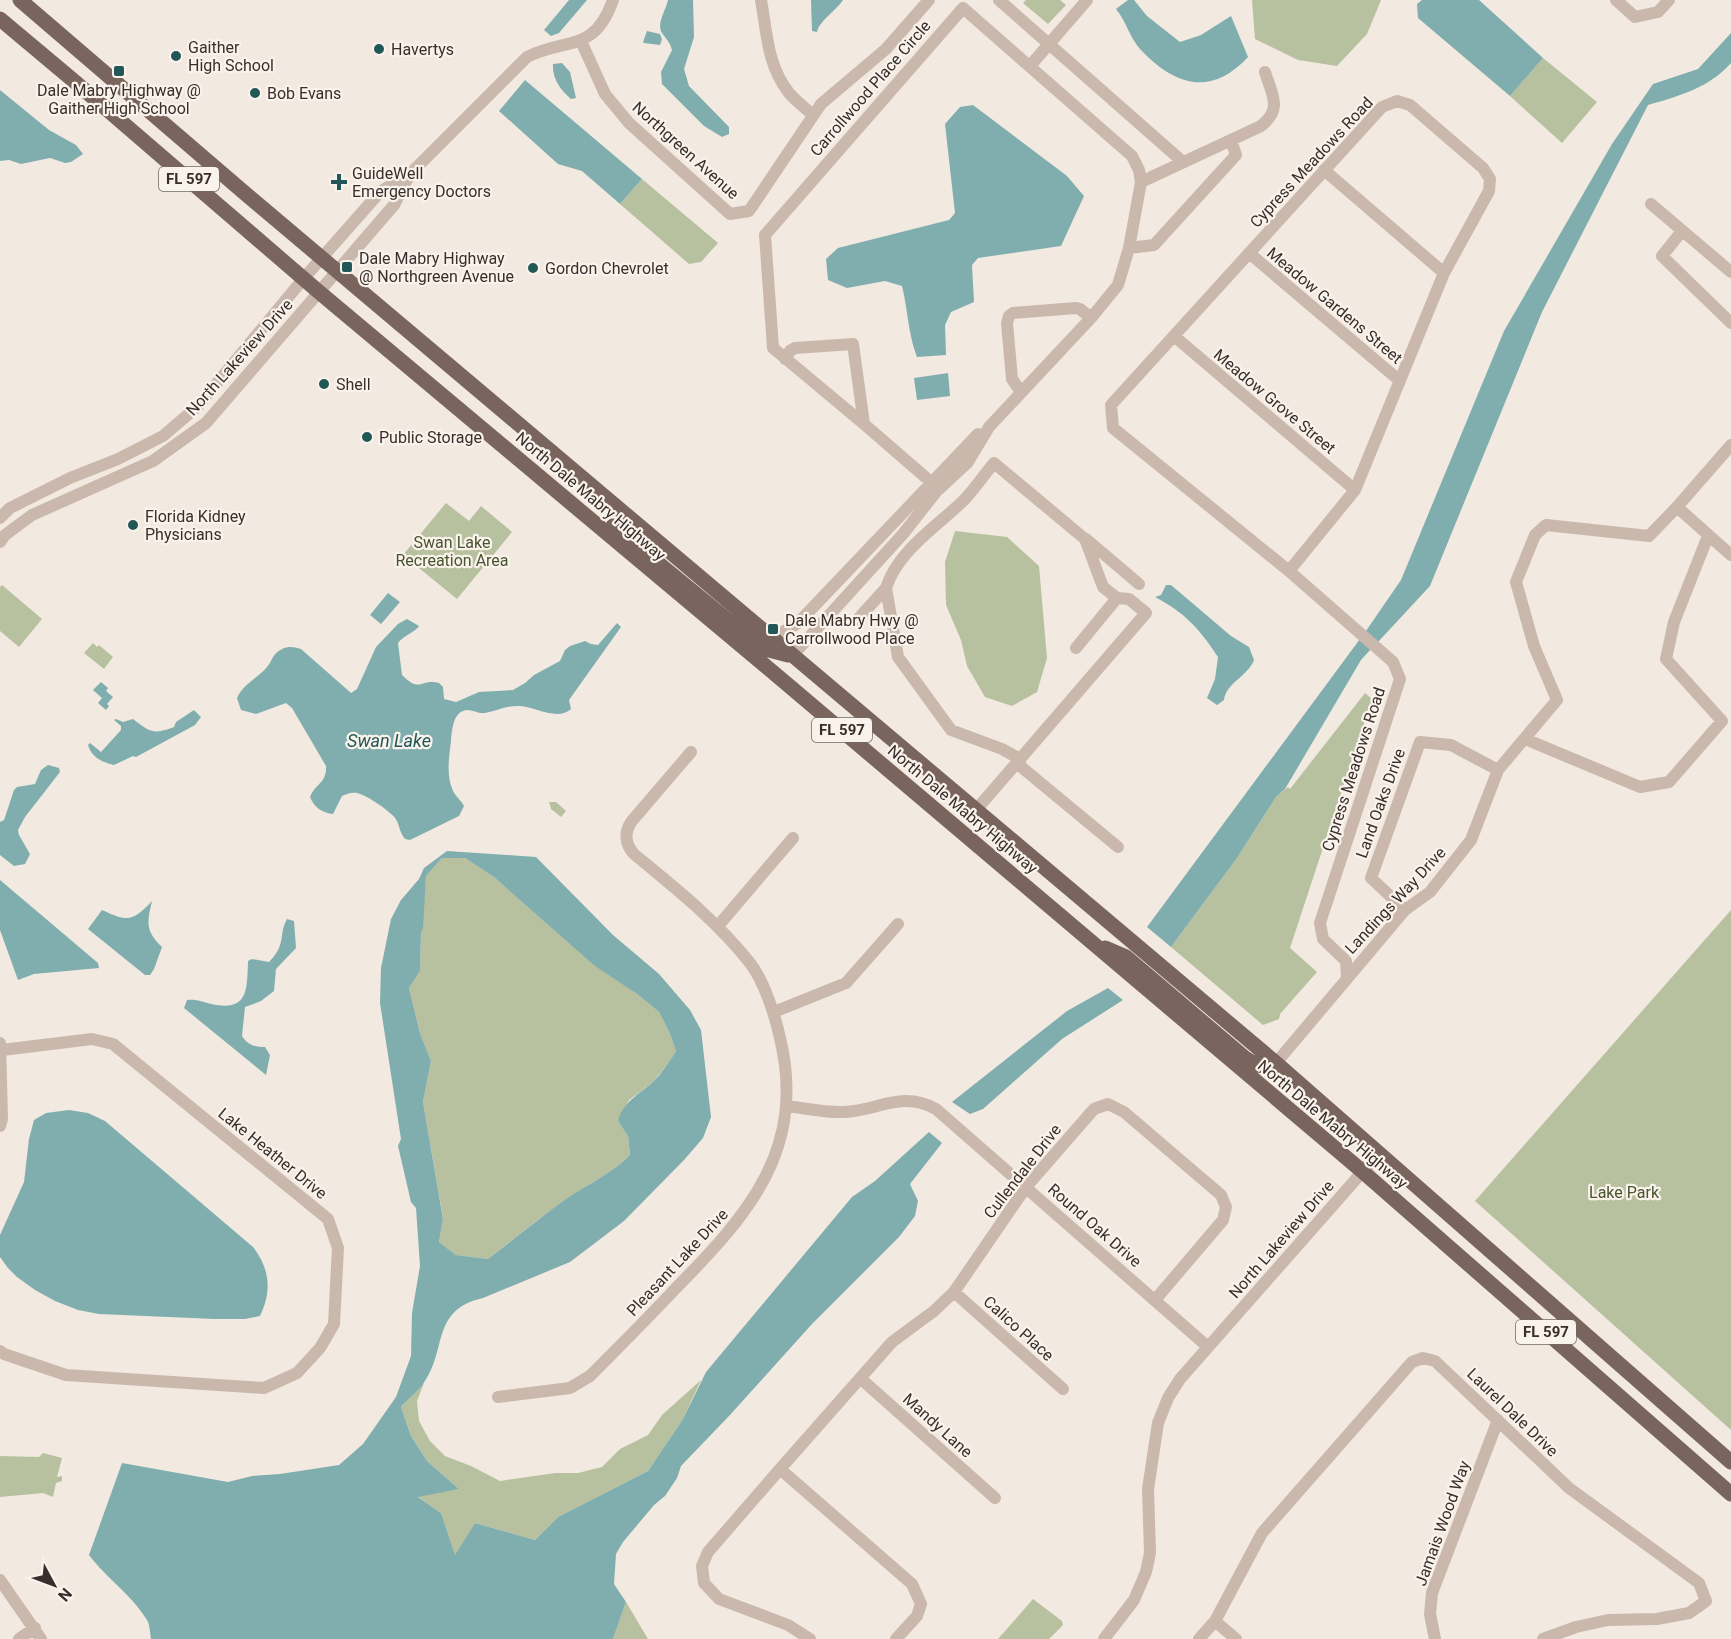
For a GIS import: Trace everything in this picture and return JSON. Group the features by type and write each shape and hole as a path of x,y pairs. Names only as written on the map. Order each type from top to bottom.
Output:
{"main road":[{"name":"North Dale Mabry Highway","path":"20,0 771,639 1276,1063 1731,1462"},
{"name":"North Dale Mabry Highway","path":"0,19 319,292 1362,1171 1731,1494"},
{"path":"74,81 92,60"},
{"path":"578,509 608,521 753,641 765,649 792,656"},
{"path":"1090,941 1126,957 1257,1066 1265,1067 1276,1063"}],"street":[{"path":"322,258 380,192 410,174 527,57 535,52 581,41 599,26 613,0"},
{"path":"761,0 767,45 772,61 790,93 813,115"},
{"name":"Northgreen Avenue","path":"581,41 605,94 628,123 730,214 748,211 813,115 837,89 886,49 929,0"},
{"path":"999,0 1184,162"},
{"path":"1030,66 1087,0"},
{"path":"1616,0 1635,17 1658,12 1669,0"},
{"name":"Carrollwood Place Circle","path":"935,486 773,348 765,235 963,8 1132,156 1142,182"},
{"path":"771,639 798,623 891,526 935,486 968,462 989,427 1118,285 1129,248 1142,182 1261,126 1271,119 1275,105 1265,72"},
{"name":"Cypress Meadows Road","path":"1289,571 1355,490 1443,273 1489,191 1490,179 1484,168 1410,105 1397,101 1382,107 1111,405 1113,428 1289,571 1393,662 1400,679 1320,922 1323,939 1346,961 1347,977"},
{"path":"1129,248 1154,245 1236,154 1231,140"},
{"path":"1324,170 1443,273"},
{"path":"338,270 394,205 410,174"},
{"path":"1651,204 1731,272"},
{"path":"1682,231 1662,256 1731,323"},
{"name":"Meadow Gardens Street","path":"1249,254 1400,381"},
{"name":"North Lakeview Drive","path":"0,518 10,508 163,436 198,406 322,258"},
{"name":"North Lakeview Drive","path":"0,542 5,535 32,515 153,461 206,423 338,270"},
{"path":"1021,392 1012,379 1007,323 1009,316 1013,313 1076,308 1090,318"},
{"name":"Meadow Grove Street","path":"1174,336 1355,490"},
{"path":"785,359 795,348 854,344 864,424"},
{"path":"792,656 903,534 935,486 973,438 989,427"},
{"name":"Landings Way Drive","path":"1276,1063 1405,910 1430,892 1471,840 1498,770 1557,700 1534,646 1516,582 1535,535 1546,525 1649,536 1731,445"},
{"path":"1020,759 1002,749 951,730 898,657 886,588 890,574 915,544 965,498 994,463 1139,584"},
{"path":"1677,507 1731,555"},
{"path":"891,526 915,544"},
{"path":"1525,739 1640,787 1669,782 1722,721 1666,659 1674,622 1708,536"},
{"path":"976,810 1146,613 1129,599 1117,598 1103,586 1085,539"},
{"path":"840,580 851,591"},
{"path":"857,620 886,588"},
{"path":"1076,648 1117,598"},
{"name":"Land Oaks Drive","path":"1405,910 1371,879 1420,742 1451,745 1498,770"},
{"name":"Pleasant Lake Drive","path":"498,1397 570,1388 590,1376 715,1248 743,1215 766,1178 776,1155 787,1106 786,1059 774,1012 752,965 718,926 634,854 626,840 631,822 691,752"},
{"path":"1020,759 1020,766 1118,847"},
{"path":"718,926 793,838"},
{"path":"774,1012 846,983 898,924"},
{"name":"Lake Heather Drive","path":"1,1046 92,1039 113,1044 328,1220 338,1248 334,1324 320,1348 297,1373 264,1388 66,1376 1,1356"},
{"path":"0,1126 2,1119 1,1046"},
{"name":"Round Oak Drive","path":"787,1106 844,1112 904,1100 923,1102 936,1109 1208,1347"},
{"name":"Cullendale Drive","path":"810,1639 788,1625 719,1599 704,1583 702,1566 708,1552 892,1342 954,1292 1026,1187 1094,1109 1108,1104 1124,1112 1221,1194 1226,1207 1223,1220 1155,1300"},
{"name":"North Lakeview Drive","path":"1104,1639 1134,1600 1146,1572 1150,1553 1148,1489 1158,1423 1168,1398 1180,1379 1379,1153"},
{"name":"Calico Place","path":"954,1292 1063,1389"},
{"name":"Laurel Dale Drive","path":"1199,1639 1215,1621 1262,1533 1412,1362 1424,1358 1435,1361 1569,1488 1699,1583 1706,1601 1689,1613 1657,1619 1608,1620 1576,1627 1543,1639"},
{"name":"Mandy Lane","path":"860,1378 995,1498"},
{"name":"Jamais Wood Way","path":"1435,1639 1430,1614 1432,1593 1498,1420"},
{"path":"780,1469 912,1584 921,1604 917,1616 896,1639"},
{"path":"0,1580 38,1634 20,1639"},
{"path":"1215,1621 1236,1639"}],"green space":[{"path":"1026,0 1060,0 1066,5 1048,24 1023,3"},
{"path":"1252,0 1381,0 1367,34 1337,66 1298,60 1255,39"},
{"path":"1543,58 1597,102 1562,143 1510,96"},
{"path":"642,179 718,243 701,262 689,264 620,204"},
{"name":"Swan Lake Recreation Area","path":"446,503 469,521 481,506 512,532 457,599 403,555"},
{"path":"955,531 1007,537 1039,566 1047,658 1037,692 1012,706 985,697 967,666 961,640 946,605 945,562"},
{"path":"2,585 42,619 19,647 0,631 0,587"},
{"path":"93,643 97,647 99,645 113,657 104,669 84,653"},
{"path":"1365,693 1372,699 1290,948 1317,972 1280,1014 1279,1019 1263,1025 1171,947 1237,858 1276,797 1288,787 1290,789"},
{"path":"549,802 556,802 566,811 561,817 551,809"},
{"path":"442,858 465,858 495,878 595,965 659,1012 676,1051 653,1082 629,1100 618,1121 628,1136 630,1155 488,1259 456,1255 439,1242 443,1218 423,1102 431,1061 420,1033 409,988 420,971 426,876"},
{"name":"Lake Park","path":"1731,910 1731,1430 1475,1201"},
{"path":"701,1380 683,1419 648,1471 558,1517 535,1540 475,1523 455,1556 441,1513 417,1496 459,1489 427,1461 411,1436 401,1407 424,1383 417,1401 419,1421 430,1441 445,1456 500,1481 556,1473 578,1473 602,1467 620,1449 648,1435 662,1415"},
{"path":"43,1453 62,1458 57,1477 62,1476 62,1481 56,1483 53,1497 43,1493 0,1497 0,1456 39,1457"},
{"path":"1033,1599 1062,1621 1063,1625 1049,1639 998,1639"},
{"path":"626,1602 648,1639 613,1639"}],"water":[{"path":"569,0 587,0 559,33 551,36 544,30"},
{"path":"668,0 693,0 694,37 684,69 689,86 729,127 729,134 722,137 704,126 662,84 661,72 672,50 660,29"},
{"path":"811,0 843,0 821,24 817,32 812,31"},
{"path":"1128,0 1134,0 1147,16 1180,42 1201,35 1231,16 1248,57 1234,70 1220,78 1207,82 1193,82 1180,78 1153,62 1137,45 1116,9"},
{"path":"1422,0 1479,0 1543,58 1510,96 1418,18 1417,4"},
{"path":"647,31 660,34 662,39 660,45 643,42"},
{"path":"1731,33 1731,63 1722,72 1693,90 1648,105 1542,312 1430,586 1378,642 1366,631 1401,580 1504,331 1612,144 1653,84 1698,69"},
{"path":"562,63 570,72 576,98 571,99 555,79 553,64"},
{"path":"525,80 642,179 620,204 582,171 558,164 499,111"},
{"path":"0,90 49,130 76,145 83,154 65,163 50,158 21,164 9,160 0,161"},
{"path":"973,105 1067,176 1084,196 1061,246 978,258 972,265 974,302 951,312 945,325 946,355 917,357 902,286 885,281 847,288 828,280 826,259 838,248 949,220 955,213 945,124 960,107"},
{"path":"948,373 950,396 917,400 914,378"},
{"path":"1166,585 1171,585 1231,636 1249,647 1254,660 1251,666 1229,689 1224,700 1217,705 1207,698 1215,679 1218,657 1191,622 1155,597 1161,595"},
{"path":"388,593 400,602 381,624 370,615"},
{"name":"Swan Lake","path":"407,619 419,626 398,643 402,675 417,685 428,682 439,683 443,687 444,699 456,702 479,692 513,690 560,661 565,650 570,646 585,641 598,645 617,623 621,627 569,700 571,709 565,713 552,714 517,706 485,713 467,710 462,711 456,717 452,732 449,773 453,791 464,806 459,816 410,840 403,837 391,813 361,794 349,793 342,796 333,814 319,809 310,797 323,780 326,766 292,708 286,703 256,714 241,710 237,698 243,689 267,667 276,653 289,647 301,649 351,693 357,689 376,647 398,624"},
{"path":"1360,639 1371,649 1361,660 1285,789 1276,797 1237,858 1171,947 1147,927"},
{"path":"101,682 113,697 107,704 109,706 106,710 98,703 102,698 93,690"},
{"path":"194,710 201,717 195,725 136,757 133,756 114,765 98,759 88,745 90,743 101,752 121,730 121,726 114,720 116,719 123,722 133,719 152,731 161,731 174,727 176,722"},
{"path":"48,765 59,768 60,772 25,817 18,830 30,854 25,864 14,866 0,855 0,822 4,820 14,790 17,787 35,784 41,770"},
{"path":"447,851 536,857 613,935 659,974 690,1010 701,1030 711,1117 703,1138 624,1221 570,1262 466,1304 447,1322 431,1371 421,1387 401,1407 411,1436 427,1461 459,1489 418,1497 441,1513 455,1555 475,1523 535,1540 558,1517 648,1471 683,1419 706,1372 852,1197 875,1181 929,1132 942,1143 910,1184 918,1201 915,1216 899,1237 812,1324 681,1466 677,1478 665,1496 654,1505 623,1542 616,1554 614,1584 626,1602 613,1639 151,1639 148,1622 141,1611 89,1555 122,1463 228,1482 252,1476 339,1465 363,1444 396,1397 411,1356 412,1313 420,1266 416,1208 411,1202 398,1146 401,1139 380,1003 381,968 391,919 401,900 419,879 424,868","holes":["442,858 465,858 495,878 595,966 659,1012 676,1051 656,1079 632,1099 620,1114 618,1121 628,1136 630,1155 609,1172 569,1197 488,1259 456,1255 439,1242 443,1219 423,1102 431,1061 420,1033 409,988 420,971 426,876"]},
{"path":"0,880 98,963 99,968 34,974 18,980 0,930"},
{"path":"152,901 149,915 150,931 162,947 154,969 150,975 145,975 88,929 102,910 118,917 129,918 139,913"},
{"path":"287,919 294,921 296,948 276,969 274,991 261,1001 245,1007 242,1036 252,1045 265,1047 270,1055 266,1075 184,1008 187,1000 223,1006 239,1002 246,990 248,961 252,959 269,962 275,956"},
{"path":"1108,988 1123,1000 1062,1039 983,1109 970,1114 952,1102 1067,1011"},
{"path":"69,1110 88,1113 105,1121 253,1247 266,1272 268,1289 260,1316 245,1319 215,1319 99,1314 78,1310 35,1290 8,1268 0,1257 0,1235 24,1182 29,1139 34,1120 46,1113"}],"place":[{"name":"Havertys","path":"379,49"},
{"name":"Gaither High School","path":"176,56"},
{"name":"Dale Mabry Highway @ Gaither High School","path":"119,71"},
{"name":"Bob Evans","path":"255,93"},
{"name":"GuideWell Emergency Doctors","path":"339,182"},
{"name":"Dale Mabry Highway @ Northgreen Avenue","path":"347,267"},
{"name":"Gordon Chevrolet","path":"533,268"},
{"name":"Shell","path":"324,384"},
{"name":"Public Storage","path":"367,437"},
{"name":"Florida Kidney Physicians","path":"133,525"},
{"name":"Dale Mabry Hwy @ Carrollwood Place","path":"773,629"}]}
